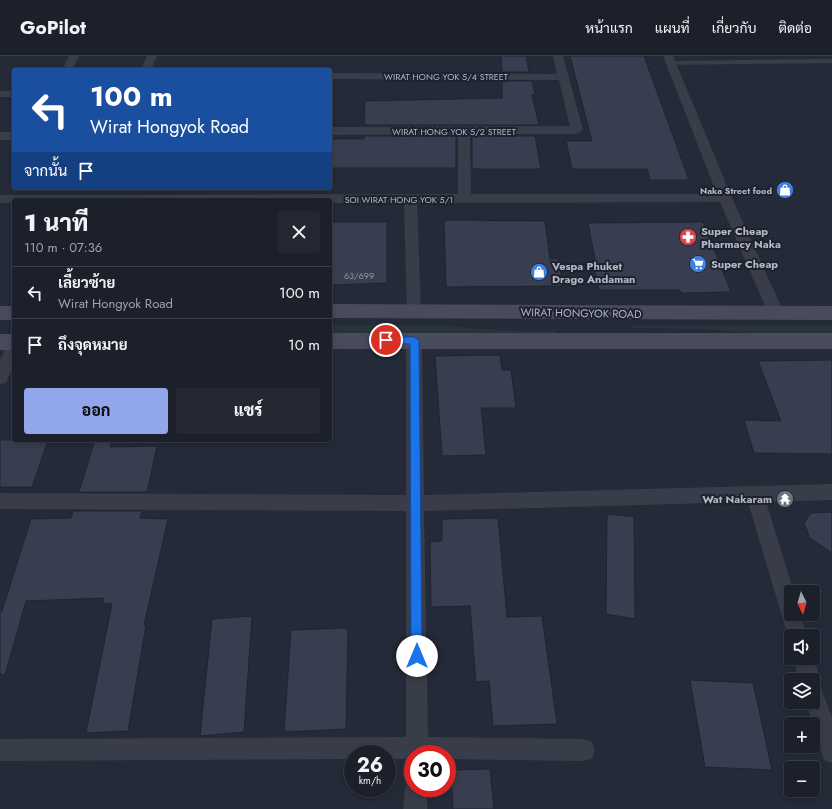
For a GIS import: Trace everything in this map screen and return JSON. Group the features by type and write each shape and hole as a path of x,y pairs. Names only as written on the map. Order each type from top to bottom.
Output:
{"main road":[{"name":"WIRAT HONGYOK ROAD","path":"332,311 832,313"},
{"path":"0,314 12,313"},
{"path":"611,313 617,342"},
{"path":"332,341 832,341"},
{"path":"0,342 12,342"}],"street":[{"path":"147,68 152,56"},
{"path":"558,56 563,77"},
{"path":"669,59 725,198 776,313"},
{"name":"WIRAT HONG YOK 5/4 STREET","path":"332,76 563,77"},
{"name":"WIRAT HONG YOK 5/2 STREET","path":"332,131 577,130 563,77"},
{"path":"0,94 12,94"},
{"path":"464,131 465,198"},
{"path":"0,136 12,136"},
{"name":"SOI WIRAT HONG YOK 5/1","path":"31,198 287,193 410,199 725,198"},
{"name":"SOI WIRAT HONG YOK 5/1","path":"0,199 12,199"},
{"path":"410,199 414,311"},
{"path":"414,340 417,503 417,745"},
{"path":"0,378 12,351"},
{"path":"0,501 417,503 832,492"},
{"path":"754,493 795,629"},
{"path":"819,709 832,752"},
{"path":"0,750 404,751"},
{"path":"456,751 584,750"},
{"path":"415,809 416,797"}],"lane":[{"path":"669,59 832,61"}],"shaded area":[{"path":"332,325 439,325 495,330 555,331 555,333 332,333"},
{"path":"632,325 832,325 832,333 750,333 700,329 633,328"}],"building":[{"path":"501,56 526,56 529,72 502,72"},
{"path":"570,56 644,56 689,180 650,180 647,169 572,169 566,141 592,141"},
{"path":"502,81 532,81 535,95 532,95 539,125 364,125 365,101 502,98"},
{"path":"364,136 456,136 456,168 332,168 332,139 364,139"},
{"path":"472,136 535,136 541,169 474,169 472,168"},
{"path":"444,220 545,221 550,259 558,259 563,286 446,287"},
{"path":"332,222 387,222 387,283 332,285"},
{"path":"703,222 731,292 681,293 680,290 599,290 592,259 595,259 588,223"},
{"path":"500,355 502,370 511,370 516,408 481,408 486,455 442,456 435,356"},
{"path":"832,360 832,454 754,453 744,420 781,421 758,361"},
{"path":"0,440 12,440 12,442 47,442 32,487 0,487"},
{"path":"94,442 111,442 110,447 157,446 147,492 79,492"},
{"path":"73,511 142,511 140,518 168,519 144,625 146,625 128,731 86,733 112,604 102,603 104,598 26,601 5,675 0,674 0,611 2,611 31,519 71,518"},
{"path":"832,512 832,553 810,538 804,523 811,513"},
{"path":"607,514 634,517 635,619 606,614"},
{"path":"498,518 507,617 542,616 557,724 493,726 489,681 476,682 470,606 431,607 430,542 442,541 442,519"},
{"path":"252,616 244,732 200,736 212,619"},
{"path":"348,628 346,729 284,732 291,630"},
{"path":"690,680 753,683 772,770 705,767"},
{"path":"490,769 494,809 453,809 452,797 456,797 456,770"}],"place":[{"name":"Naka Street food","path":"785,190"},
{"name":"Super Cheap Pharmacy Naka","path":"688,237"},
{"name":"Super Cheap","path":"698,264"},
{"name":"Vespa Phuket Drago Andaman","path":"539,272"},
{"name":"Wat Nakaram","path":"785,499"}],"route":[{"path":"386,340 414,340 417,503 417,656"}]}
